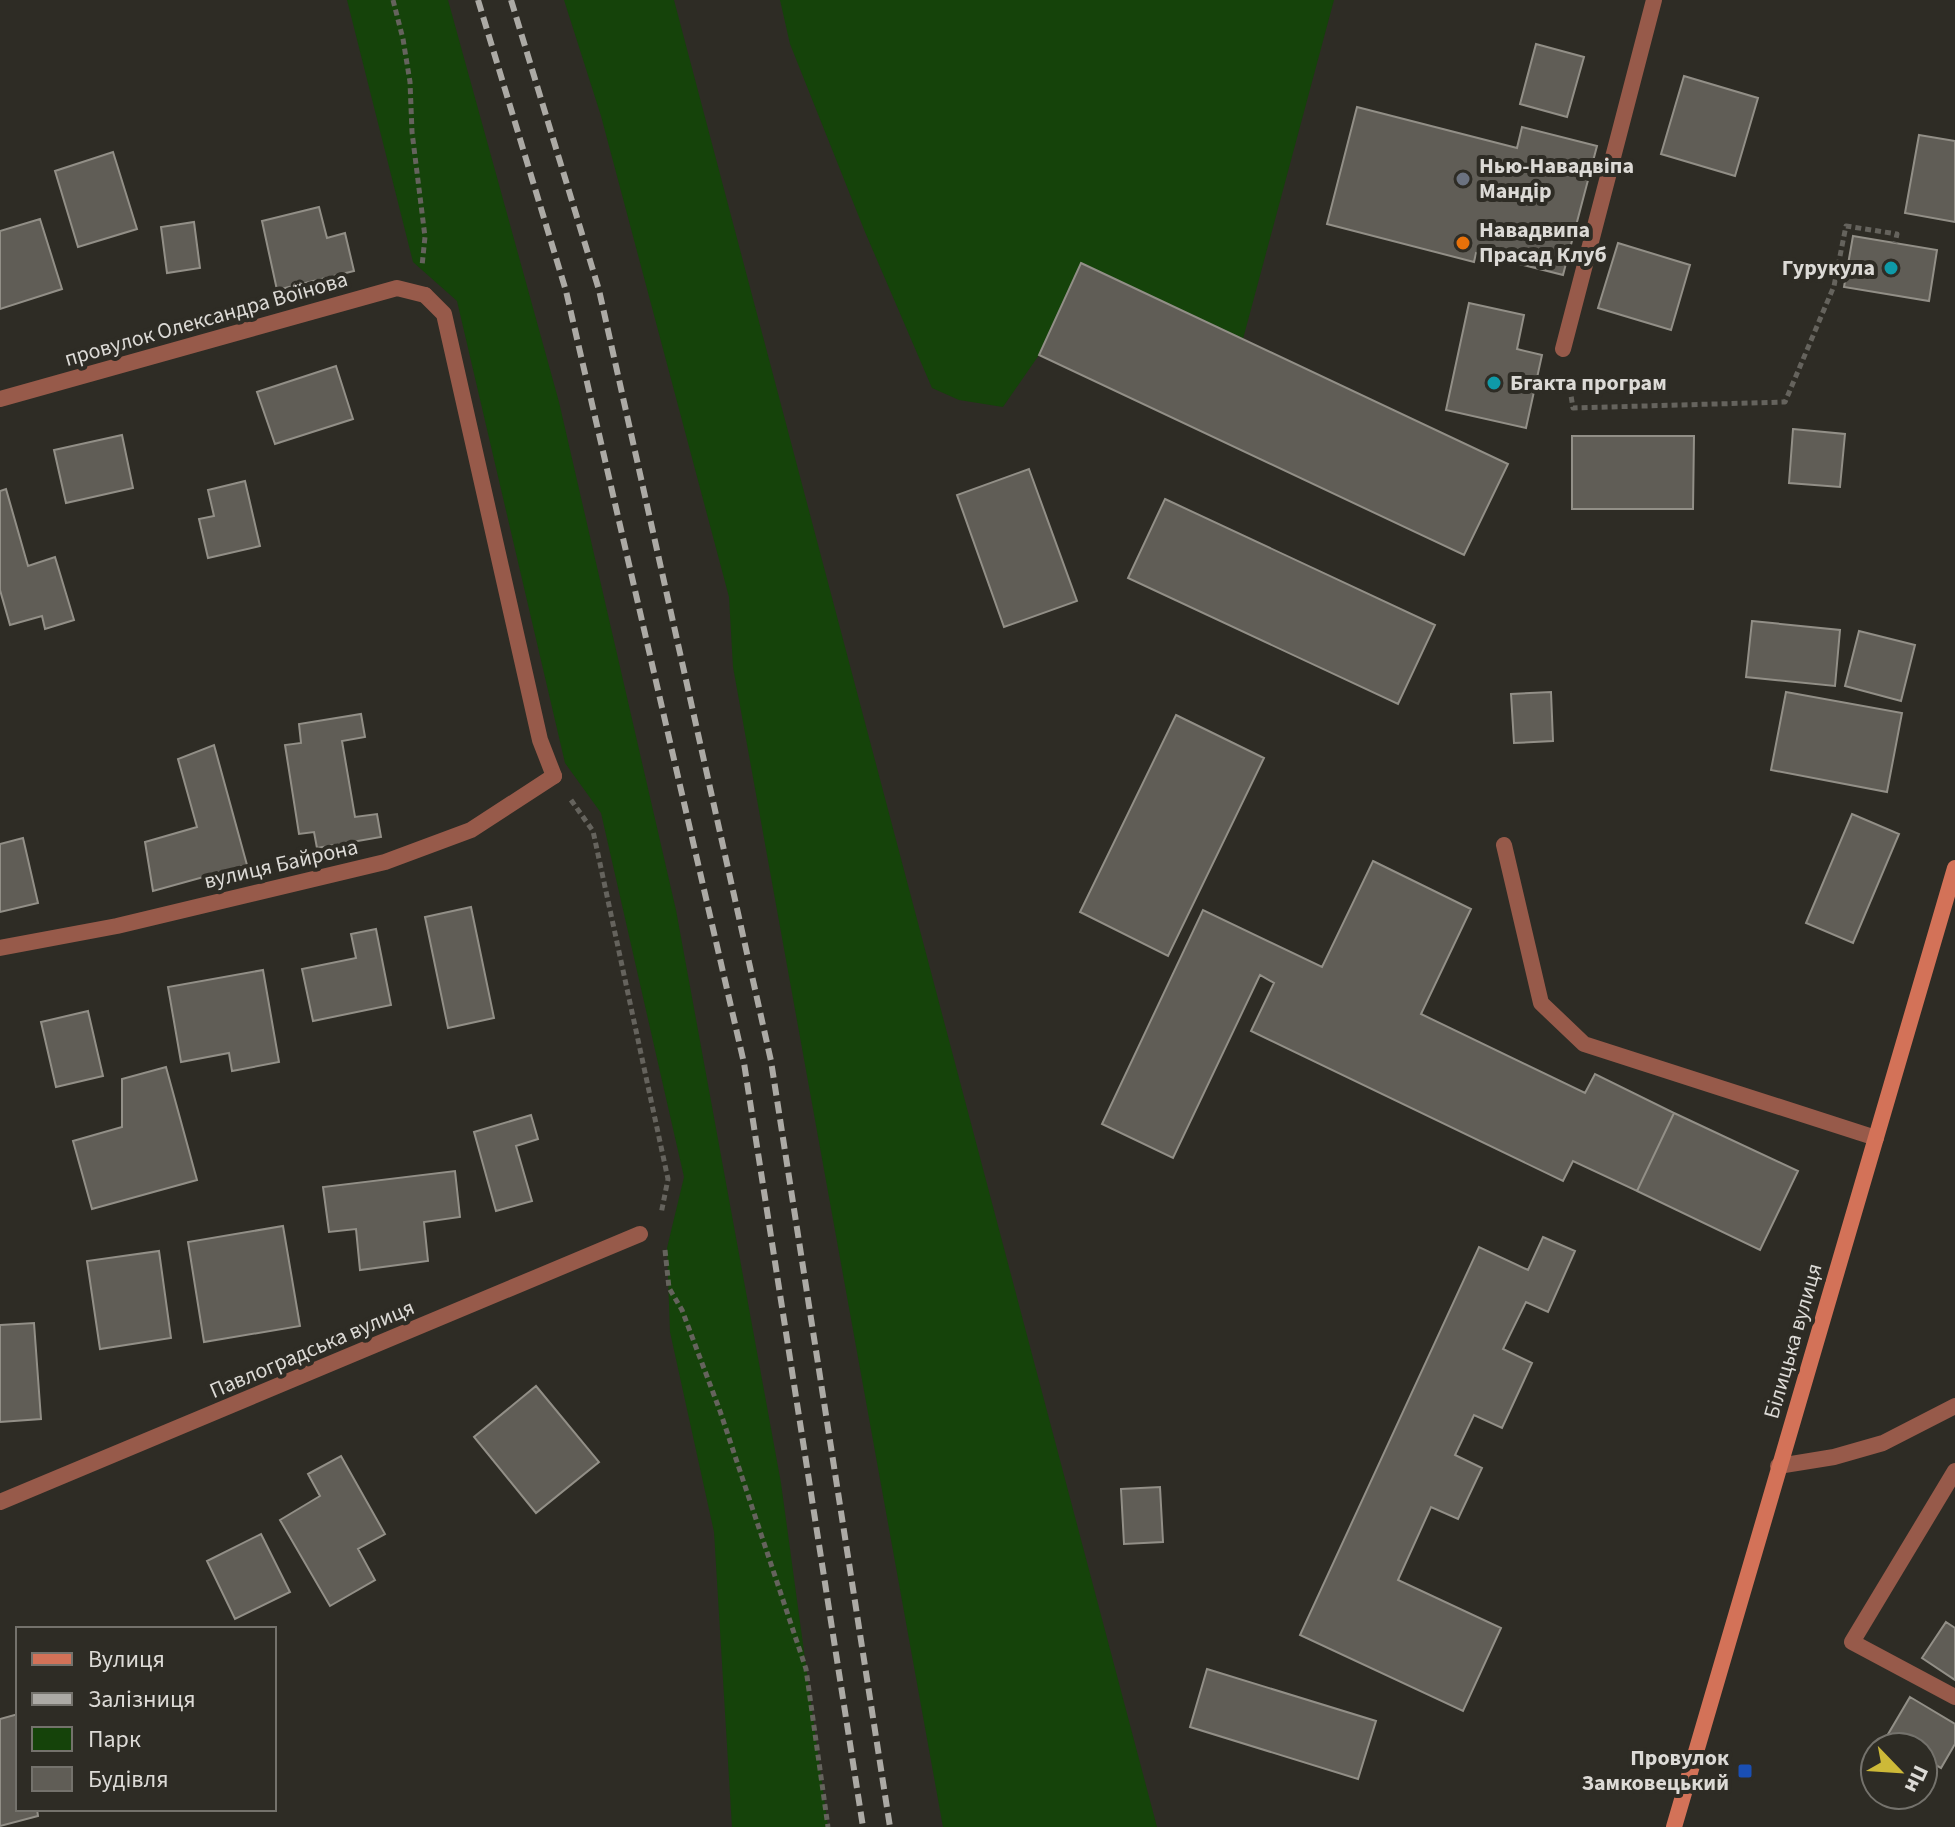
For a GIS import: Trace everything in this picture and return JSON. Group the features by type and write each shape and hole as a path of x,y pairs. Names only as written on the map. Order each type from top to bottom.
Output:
{"main road":[{"name":"Білицька вулиця","path":"1674,1827 1955,868"}],"street":[{"path":"1563,349 1654,0"},
{"name":"провулок Олександра Воїнова","path":"0,399 397,288 425,295"},
{"path":"425,295 444,314 540,740 554,776"},
{"name":"вулиця Байрона","path":"0,948 117,926 385,862 471,830 554,776"},
{"path":"1504,845 1541,1003 1584,1044 1876,1138"},
{"name":"Павлоградська вулиця","path":"0,1502 640,1234"},
{"path":"1778,1466 1834,1457 1883,1443 1955,1406"},
{"path":"1955,1471 1852,1642 1955,1697"}],"path":[{"path":"393,0 410,82 412,132 425,237 422,270 425,295"},
{"path":"1563,349 1573,408 1785,402 1834,286 1846,226 1897,234 1895,243"},
{"path":"554,776 593,831 668,1179 662,1212 664,1228"},
{"path":"640,1234 662,1212"},
{"path":"665,1243 669,1288 682,1310 720,1411 806,1669 828,1827"}],"green space":[{"path":"347,0 448,0 559,402 676,910 781,1483 828,1827 732,1827 714,1532 670,1332 667,1248 684,1177 601,813 565,763 457,301 413,262"},
{"path":"564,0 674,0 1157,1827 943,1827 733,667 729,597 601,116"},
{"path":"780,0 1334,0 1243,339 1082,263 1039,355 1003,407 959,400 932,388 865,232 790,44"}],"building":[{"path":"1536,44 1584,57 1567,117 1520,104"},
{"path":"1684,76 1758,98 1735,176 1661,154"},
{"name":"Нью-Навадвіпа Мандір","path":"1357,107 1517,148 1522,127 1597,146 1563,275 1476,253 1474,262 1327,224"},
{"path":"1919,135 1955,141 1955,222 1905,213"},
{"path":"113,152 137,229 78,247 55,171"},
{"path":"319,207 327,238 345,233 354,271 277,290 262,221"},
{"path":"40,219 62,289 0,309 0,231"},
{"path":"194,222 200,268 167,273 161,227"},
{"name":"Гурукула","path":"1853,236 1937,250 1929,301 1844,287"},
{"path":"1618,243 1690,265 1671,330 1598,308"},
{"path":"1081,263 1508,464 1464,555 1039,355"},
{"name":"Бгакта програм","path":"1469,303 1524,315 1517,349 1542,355 1526,428 1446,410"},
{"path":"336,366 353,419 275,444 257,392"},
{"path":"1793,429 1845,434 1840,487 1789,483"},
{"path":"122,435 133,488 66,503 54,450"},
{"path":"1572,436 1694,436 1693,509 1572,509"},
{"path":"1029,469 1077,601 1004,627 957,495"},
{"path":"245,481 260,546 208,558 199,519 214,516 208,490"},
{"path":"6,489 28,566 55,557 74,620 45,629 42,616 10,625 0,590 0,491"},
{"path":"1165,499 1435,625 1398,704 1128,578"},
{"path":"1752,621 1840,630 1835,686 1746,677"},
{"path":"1859,631 1915,645 1901,701 1845,686"},
{"path":"1551,692 1553,741 1514,743 1511,694"},
{"path":"1786,692 1902,713 1887,792 1771,770"},
{"path":"361,714 365,737 342,741 355,817 377,814 381,837 317,848 314,832 299,834 285,745 301,743 299,724"},
{"path":"1176,715 1264,758 1168,956 1080,912"},
{"path":"214,745 247,865 153,891 145,842 197,827 178,759"},
{"path":"1852,814 1899,834 1853,943 1806,923"},
{"path":"23,838 38,903 0,912 0,844"},
{"path":"1373,861 1471,909 1421,1014 1585,1093 1595,1074 1674,1113 1637,1191 1573,1161 1563,1181 1251,1031 1274,983 1260,975 1173,1158 1102,1124 1203,910 1322,967"},
{"path":"471,907 494,1018 448,1028 425,917"},
{"path":"376,929 391,1005 313,1021 302,969 356,958 351,934"},
{"path":"263,970 279,1062 232,1071 229,1053 181,1062 168,987"},
{"path":"88,1011 103,1076 56,1087 41,1022"},
{"path":"166,1067 197,1180 92,1209 73,1141 122,1127 122,1079"},
{"path":"1674,1113 1798,1171 1760,1250 1637,1191"},
{"path":"531,1115 538,1139 516,1146 532,1201 496,1211 474,1132"},
{"path":"455,1171 460,1217 424,1222 428,1261 360,1270 356,1229 329,1232 323,1187"},
{"path":"283,1226 300,1326 204,1342 188,1242"},
{"path":"1543,1237 1575,1251 1548,1312 1526,1302 1503,1349 1532,1363 1502,1428 1474,1415 1455,1455 1482,1468 1458,1519 1431,1507 1398,1580 1501,1628 1463,1711 1300,1635 1479,1247 1528,1270"},
{"path":"159,1251 171,1338 100,1349 87,1261"},
{"path":"34,1323 41,1419 0,1422 0,1325"},
{"path":"536,1386 599,1462 536,1513 474,1437"},
{"path":"341,1456 385,1534 358,1549 375,1580 330,1606 280,1520 320,1496 308,1474"},
{"path":"1160,1487 1163,1542 1124,1544 1121,1489"},
{"path":"261,1534 290,1592 235,1619 207,1561"},
{"path":"1946,1622 1955,1628 1955,1680 1922,1658"},
{"path":"1207,1669 1376,1721 1358,1779 1190,1727"},
{"path":"1910,1697 1955,1724 1955,1744 1941,1768 1939,1731 1890,1731"},
{"path":"16,1715 16,1811 37,1811 38,1816 0,1826 0,1719"}],"railway":[{"path":"478,0 566,291 744,1063 863,1827"},
{"path":"511,0 599,290 771,1061 890,1827"}],"place":[{"name":"Нью-Навадвіпа Мандір","path":"1463,179"},
{"name":"Навадвипа Прасад Клуб","path":"1463,243"},
{"name":"Гурукула","path":"1891,268"},
{"name":"Бгакта програм","path":"1494,383"},
{"name":"Провулок Замковецький","path":"1745,1771"}]}
